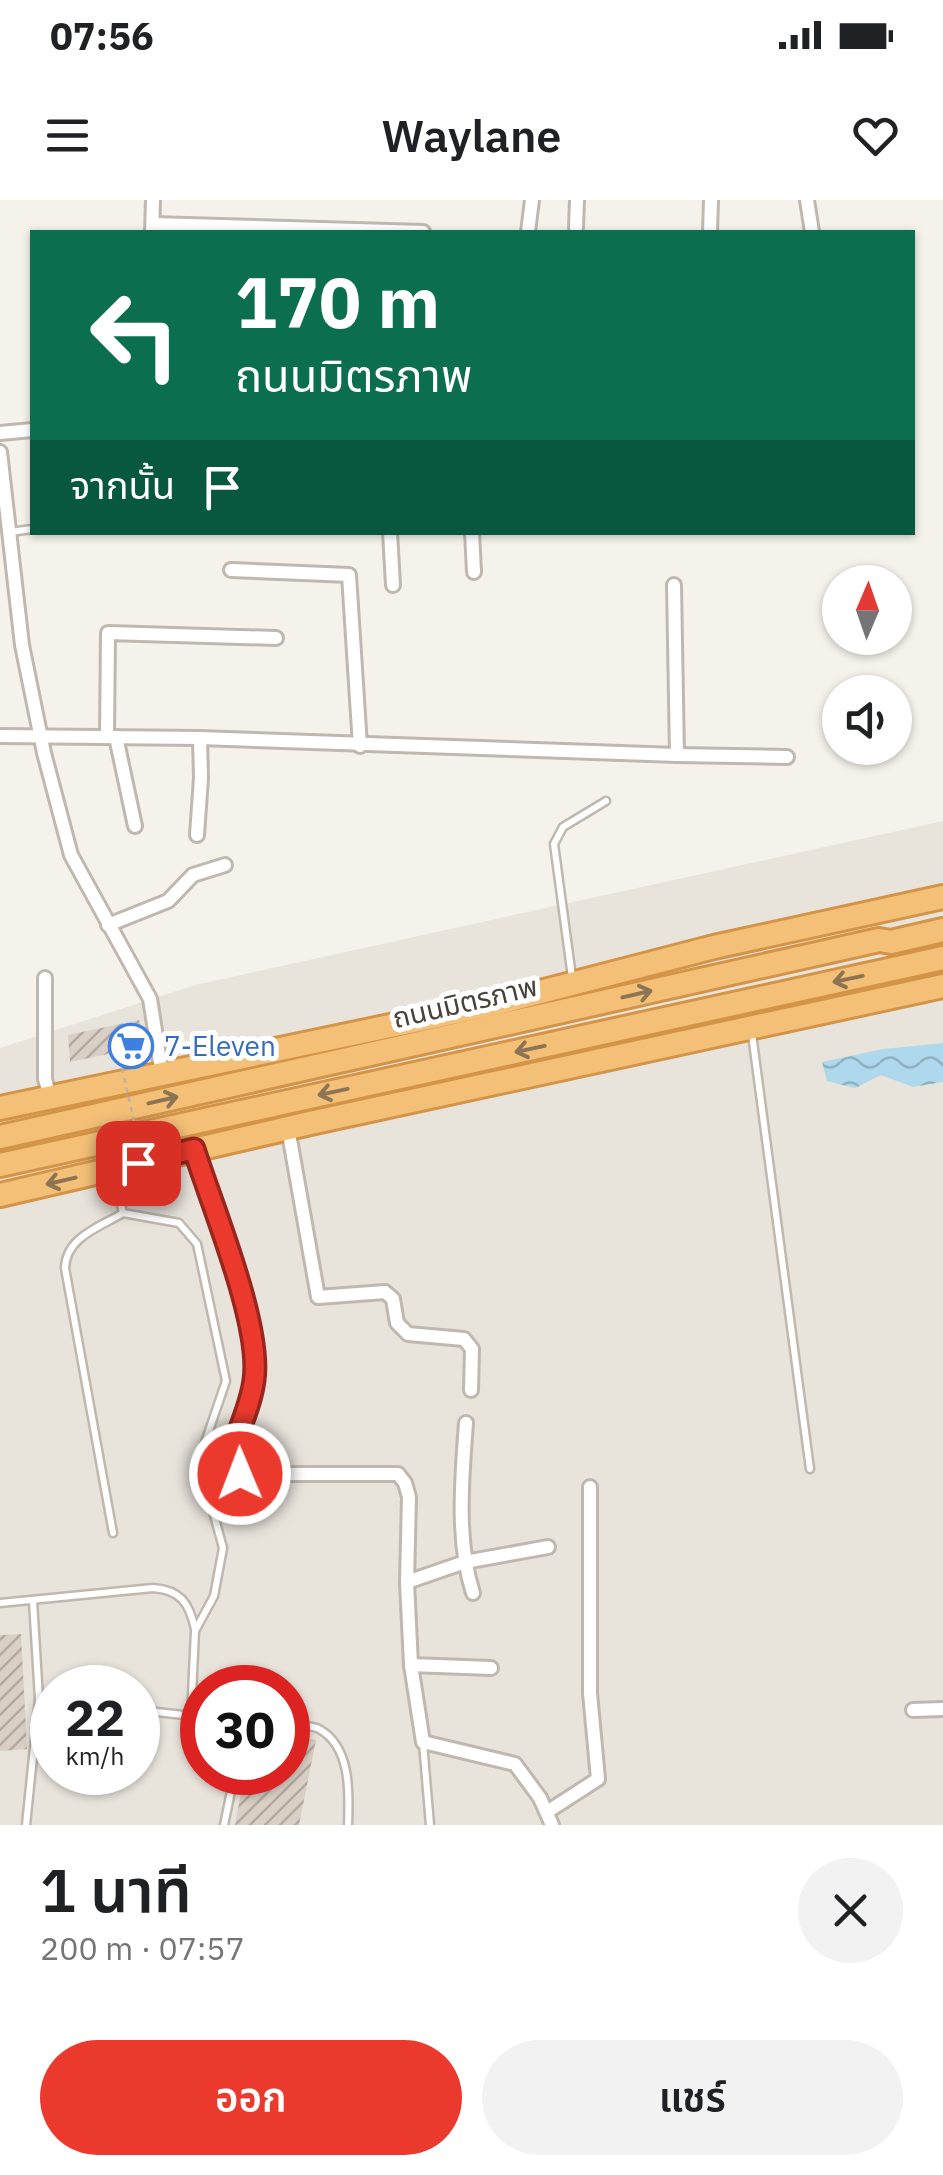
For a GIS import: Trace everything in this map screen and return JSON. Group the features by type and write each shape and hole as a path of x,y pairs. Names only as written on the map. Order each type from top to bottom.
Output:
{"highway":[{"name":"ถนนมิตรภาพ","path":"0,1108 573,984 943,897"},
{"path":"879,940 890,930 943,916"},
{"name":"ถนนมิตรภาพ","path":"0,1137 879,940 891,942 943,930"},
{"path":"0,1164 943,958"},
{"path":"0,1194 943,986"},
{"path":"306,1043 428,1041"},
{"path":"330,1119 433,1070"}],"street":[{"path":"152,200 153,228 288,230"},
{"path":"528,230 532,200"},
{"path":"576,228 577,200"},
{"path":"710,200 710,230"},
{"path":"807,200 812,230"},
{"path":"0,433 30,430"},
{"path":"0,452 16,600 41,738 71,855 150,999 160,1062"},
{"path":"390,535 393,585"},
{"path":"472,535 474,572"},
{"path":"231,570 349,575 360,746"},
{"path":"674,584 677,755"},
{"path":"0,601 16,600"},
{"path":"135,826 112,737 108,634 276,638"},
{"path":"0,736 200,738 787,757"},
{"path":"197,835 202,778 200,738"},
{"path":"108,925 168,901 193,875 225,865"},
{"path":"45,978 46,1079 50,1096"},
{"path":"288,1128 318,1297 385,1292 393,1299 398,1323 408,1334 464,1339 472,1349 471,1390"},
{"path":"194,1149 249,1322 254,1355 254,1381 231,1454 232,1466 240,1474 398,1474 409,1497 410,1665 423,1742 516,1764 550,1818 598,1778 590,1693 590,1487"},
{"path":"466,1422 465,1562 473,1593"},
{"path":"407,1582 465,1562 548,1546"},
{"path":"410,1665 491,1668"},
{"path":"914,1710 943,1709"}],"lane":[{"path":"9,532 30,529"},
{"path":"573,984 554,844 563,826 606,801"},
{"path":"751,1030 810,1469"},
{"path":"112,1169 124,1213"},
{"path":"113,1533 65,1268 66,1254 80,1237 124,1213 178,1223 196,1244 226,1382 199,1460 223,1548 214,1596 195,1631"},
{"path":"0,1603 152,1588 170,1590 182,1598 192,1617 193,1665"},
{"path":"33,1601 38,1665"},
{"path":"310,1728 319,1729 334,1744 349,1774 348,1825"},
{"path":"423,1742 430,1825"},
{"path":"26,1825 30,1789"},
{"path":"224,1825 230,1795"}],"path":[{"path":"122,1068 146,1174"}],"shaded area":[{"path":"943,821 943,1825 0,1825 0,1048 195,985"}],"water":[{"path":"943,1043 943,1082 913,1087 881,1075 855,1088 827,1081 822,1062 883,1049"}],"building":[{"path":"139,1020 145,1046 70,1062 68,1035"},
{"path":"21,1634 27,1749 0,1751 0,1635"},
{"path":"310,1739 316,1740 310,1770"},
{"path":"241,1795 305,1795 299,1825 235,1825"}],"place":[{"name":"7-Eleven","path":"131,1046"}],"route":[{"path":"138,1163 194,1149 249,1322 254,1355 254,1381 231,1454 232,1466 240,1474"}]}
